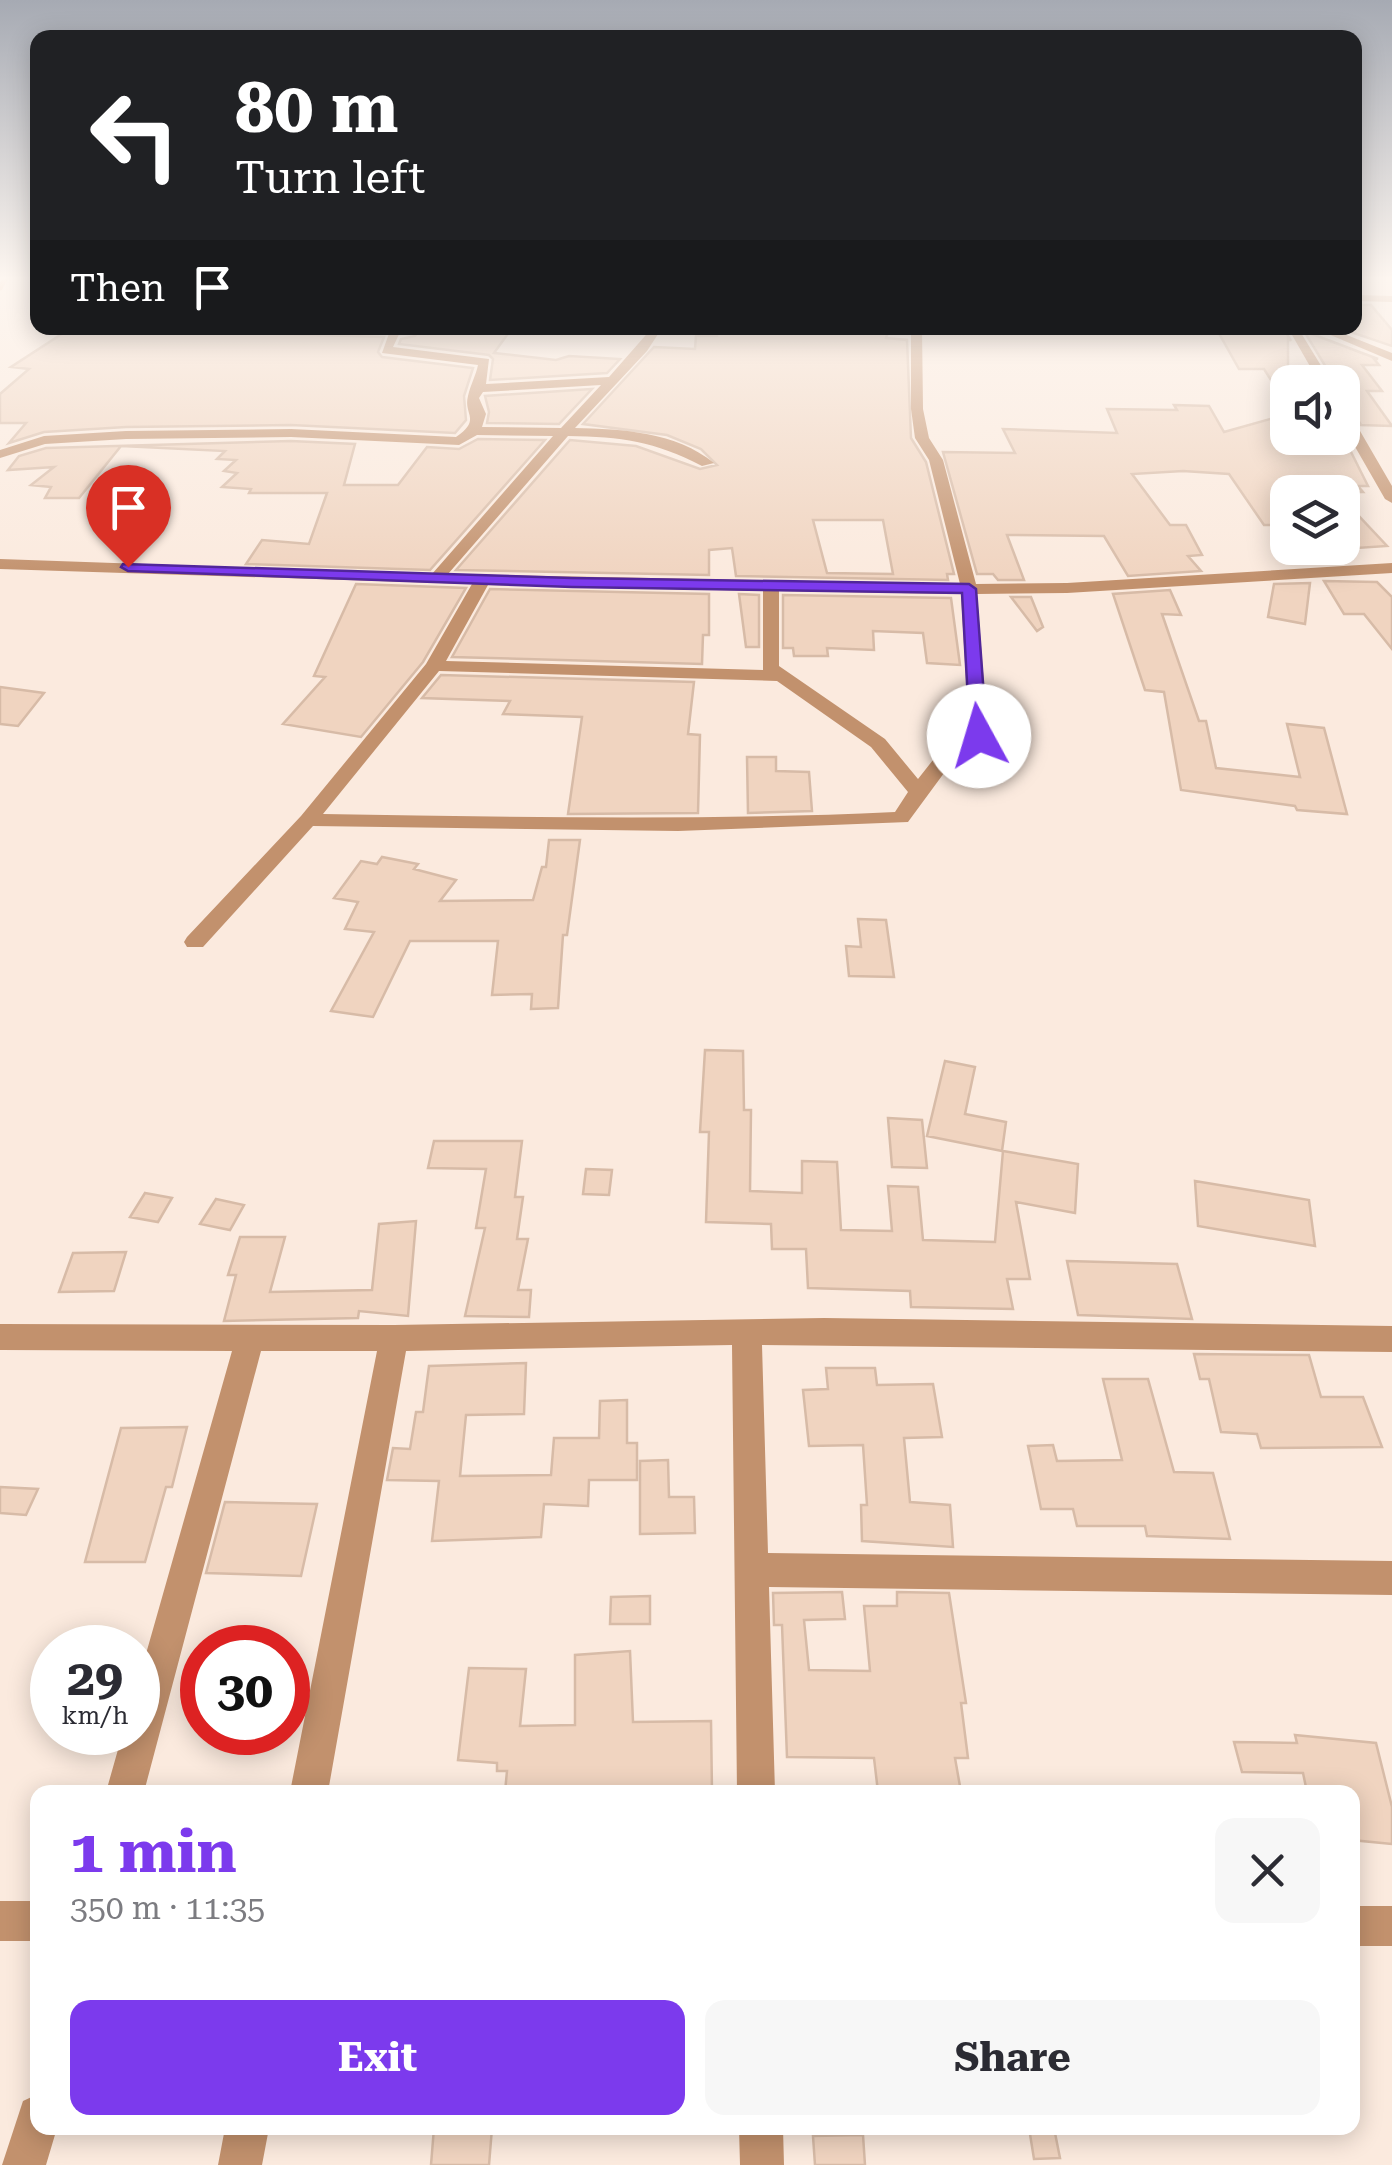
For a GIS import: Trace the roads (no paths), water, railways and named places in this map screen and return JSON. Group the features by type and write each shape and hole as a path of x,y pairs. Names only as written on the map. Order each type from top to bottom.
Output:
{"street":[{"path":"474,431 479,414 473,398 481,378"},
{"path":"438,576 614,378"},
{"path":"308,820 636,826 901,818 951,750 979,736 969,589 936,460 922,438 917,378"},
{"path":"479,388 610,382"},
{"path":"0,454 57,438 291,433 459,441 474,431 567,431 628,433 676,447 707,463"},
{"path":"1360,443 1392,499"},
{"path":"0,564 969,589 1067,588 1392,568"},
{"path":"196,942 308,820 434,666 482,579"},
{"path":"771,586 770,668 776,676 878,743 918,792"},
{"path":"434,666 776,676"},
{"path":"747,1332 756,1785"},
{"path":"0,1338 394,1338 747,1332 1392,1339"},
{"path":"127,1785 250,1338"},
{"path":"309,1785 394,1338"},
{"path":"752,1570 1392,1578"},
{"path":"0,1920 30,1921"},
{"path":"1360,1926 1392,1926"},
{"path":"24,2165 33,2135"},
{"path":"240,2165 246,2135"},
{"path":"761,2135 762,2165"}]}
